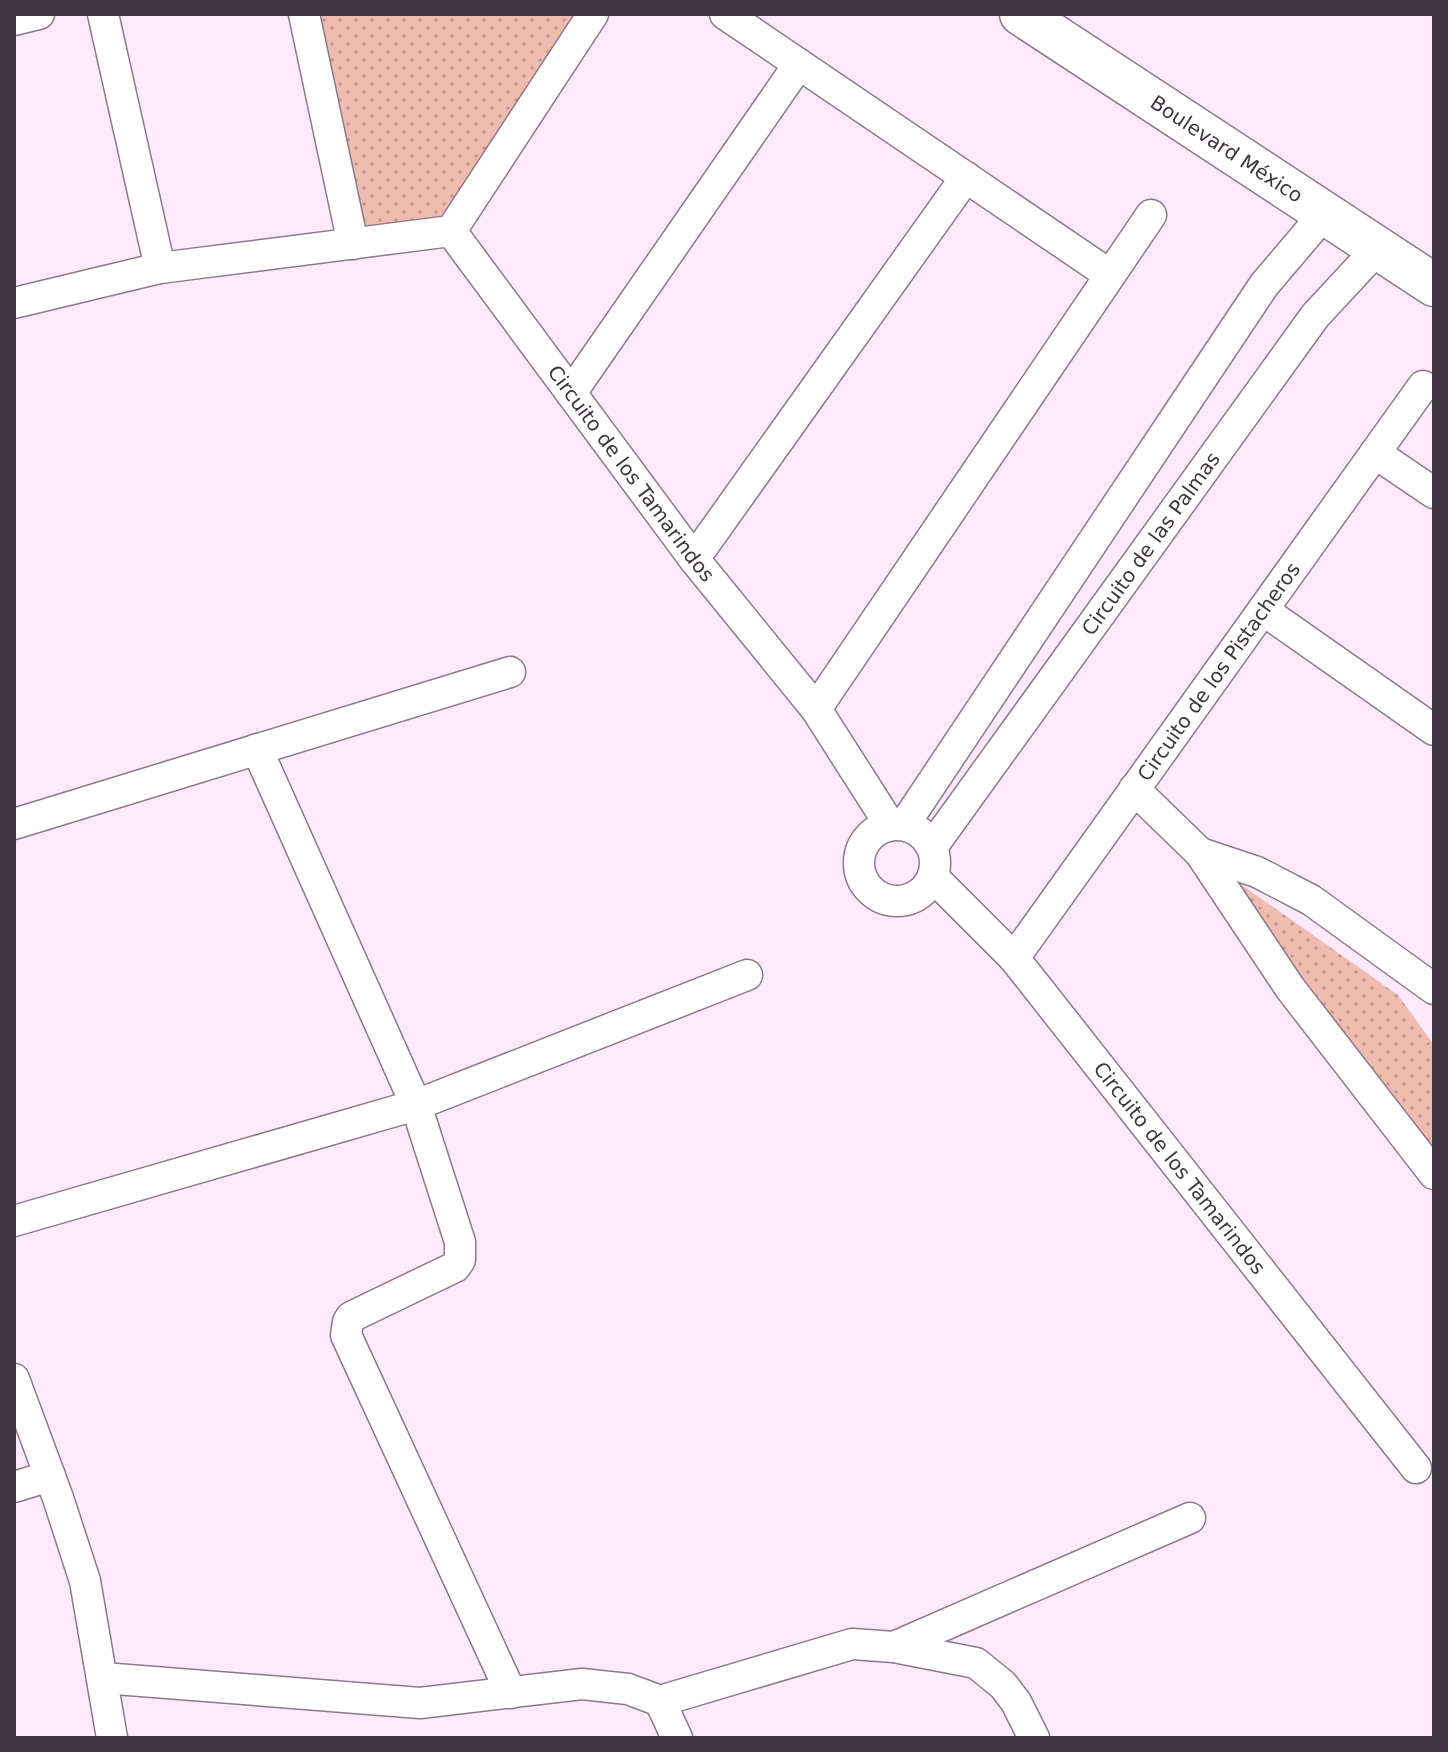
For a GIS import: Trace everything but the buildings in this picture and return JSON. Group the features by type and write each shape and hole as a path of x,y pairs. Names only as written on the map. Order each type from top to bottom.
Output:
{"main road":[{"name":"Boulevard México","path":"1021,14 1434,285"}],"street":[{"path":"14,20 39,14"},
{"path":"103,14 160,268"},
{"path":"304,14 353,244"},
{"path":"14,303 160,268 451,231 593,14"},
{"path":"725,14 1110,275"},
{"path":"571,393 799,64"},
{"path":"694,559 966,177"},
{"path":"897,825 1264,285 1325,213"},
{"path":"816,709 1151,215"},
{"name":"Circuito de los Tamarindos","path":"451,231 694,559 816,709 897,825"},
{"name":"Circuito de las Palmas","path":"932,862 1315,316 1379,247"},
{"name":"Circuito de los Pistacheros","path":"1014,958 1423,386"},
{"path":"1375,453 1434,493"},
{"path":"1263,610 1434,730"},
{"path":"14,824 510,672"},
{"path":"257,749 416,1105 460,1242 460,1260 444,1274 351,1317 346,1335 511,1693"},
{"path":"1134,789 1200,853 1290,988 1434,1174"},
{"path":"897,825 924,836 932,862 926,888 916,897 903,901 886,900 874,894 865,884 858,863 860,850 877,829 897,825"},
{"path":"1200,853 1257,872 1311,900 1434,989"},
{"name":"Circuito de los Tamarindos","path":"932,862 1014,958 1416,1468"},
{"path":"14,1221 416,1105 747,975"},
{"path":"14,1379 85,1581 112,1738"},
{"path":"14,1487 50,1476"},
{"path":"894,1647 1190,1518"},
{"path":"103,1678 420,1703 582,1684 628,1689 660,1701 852,1644 894,1647 976,1663 1003,1685 1016,1702 1034,1738"},
{"path":"660,1701 677,1738"}],"shaded area":[{"path":"315,14 579,14 441,220 360,234"},
{"path":"1229,876 1398,995 1434,1045 1434,1156 1272,951"}]}
